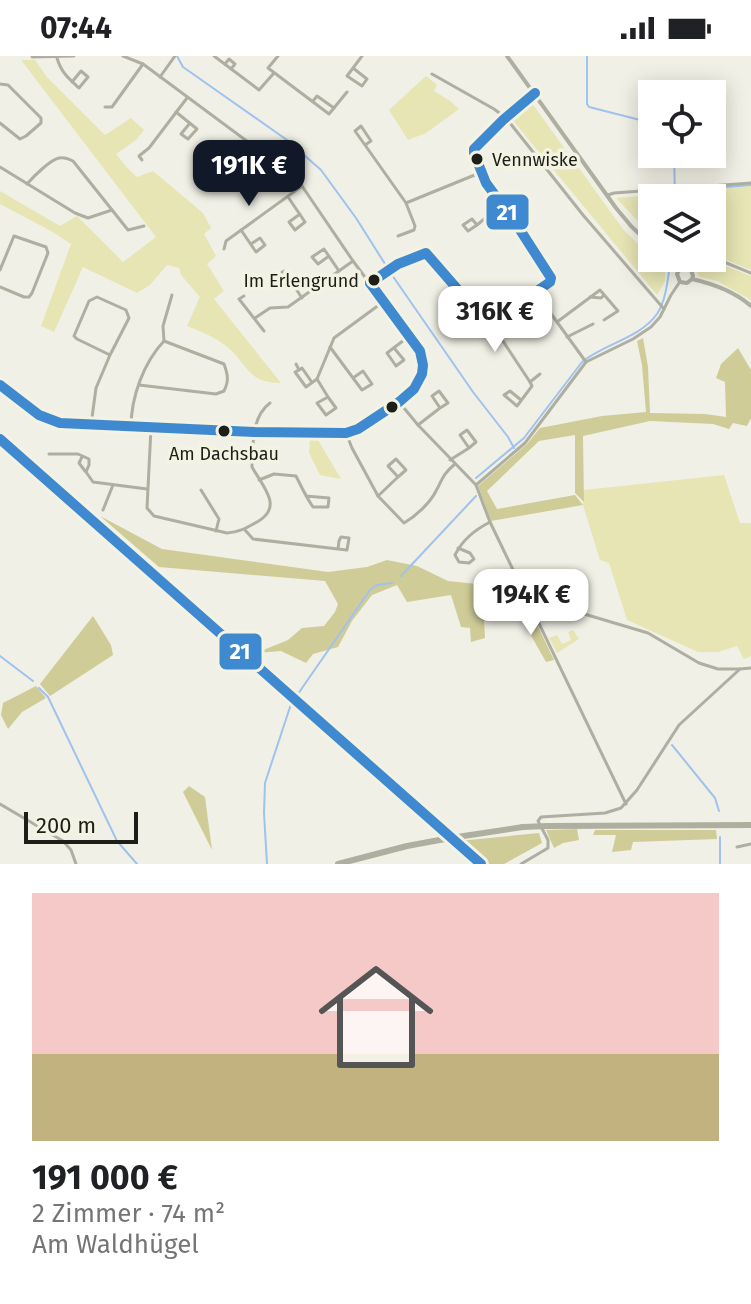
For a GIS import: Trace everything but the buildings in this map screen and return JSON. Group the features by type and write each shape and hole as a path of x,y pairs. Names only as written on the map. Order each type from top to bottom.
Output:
{"main road":[{"path":"0,439 481,864"},
{"path":"338,864 407,846 523,827 751,825"}],"street":[{"path":"32,57 74,56"},
{"path":"0,385 19,402 60,423 346,433 358,429 399,402 414,389 422,374 422,358 302,186 282,165 143,64 123,56"},
{"path":"214,56 259,90 274,73"},
{"path":"278,56 268,68 329,114 347,92"},
{"path":"353,68 367,79 362,86 347,76 353,68 362,56"},
{"path":"507,56 607,196 638,233"},
{"path":"160,77 175,57"},
{"path":"57,58 61,71 72,82"},
{"path":"105,107 112,107 143,64"},
{"path":"432,74 506,118 663,309"},
{"path":"0,84 8,85 41,118 41,123 20,139 0,123"},
{"path":"491,323 550,282 549,274 486,183 474,149 535,93"},
{"path":"313,101 317,96 334,108"},
{"path":"142,160 139,156 149,148 187,98"},
{"path":"176,112 190,123"},
{"path":"365,145 406,203 415,226 414,230 398,236"},
{"path":"205,187 229,176 255,146"},
{"path":"228,151 243,162"},
{"path":"27,184 44,168 63,157 73,161 128,230 144,226"},
{"path":"0,167 88,218 112,210"},
{"path":"406,203 482,172"},
{"path":"607,196 751,183"},
{"path":"224,249 226,241 302,186"},
{"path":"288,197 300,214"},
{"path":"477,225 501,205"},
{"path":"241,230 251,244"},
{"path":"0,270 14,236 46,247 48,253 29,297 0,287"},
{"path":"370,283 408,259 426,253 486,322 491,323 530,382 532,386 521,400"},
{"path":"329,256 339,271"},
{"path":"255,318 270,308 288,307 353,261"},
{"path":"726,263 751,273"},
{"path":"678,272 680,282"},
{"path":"692,272 692,279"},
{"path":"289,278 302,298"},
{"path":"680,282 687,283 692,279"},
{"path":"692,279 726,289 751,306"},
{"path":"476,485 525,443 552,410 584,361 633,339 651,327 680,282"},
{"path":"557,322 600,290 618,311 604,320"},
{"path":"536,293 584,361"},
{"path":"131,427 139,385 152,354 164,341 163,326 172,295"},
{"path":"244,296 239,299 264,331"},
{"path":"91,425 93,398 129,318 126,310 97,297 89,301 74,336 110,355"},
{"path":"312,383 302,368 295,372 306,387 312,383 317,379 334,338 383,302"},
{"path":"458,323 475,309"},
{"path":"567,337 593,324"},
{"path":"394,348 408,337"},
{"path":"139,385 216,394 224,391 228,374 224,364 164,341"},
{"path":"330,347 353,378 362,390 372,384 363,371 353,378"},
{"path":"296,364 299,370"},
{"path":"530,382 540,374"},
{"path":"317,379 336,408 326,415 317,403 328,397"},
{"path":"399,402 476,485 490,522 626,804"},
{"path":"151,428 147,508 154,516 227,533 245,530 266,517 271,509 270,499 252,467 254,432 261,409 270,403"},
{"path":"418,425 440,408"},
{"path":"346,433 378,496 404,523 436,492 441,479 455,464"},
{"path":"450,460 469,448"},
{"path":"49,454 78,454 89,459 86,472"},
{"path":"82,457 79,463 93,482 147,489"},
{"path":"378,496 406,470 396,459 388,466 398,477"},
{"path":"259,480 274,474 296,476 306,496 313,507 328,507 329,498 306,496"},
{"path":"103,510 113,485"},
{"path":"201,490 219,519 216,531"},
{"path":"458,548 470,553 474,559 469,563 459,562 455,555 458,548 476,530 490,522"},
{"path":"245,530 253,539 338,549"},
{"path":"527,597 648,633 699,663 718,669 751,668"},
{"path":"521,864 548,848 548,840 538,821 541,817 612,812 626,804 679,725 740,669"},
{"path":"0,804 63,841 71,850 76,864"},
{"path":"737,847 751,844"}],"shaded area":[{"path":"21,60 35,60 47,77 105,135 131,118 144,130 116,154 137,177 153,171 203,213 211,228 204,234 216,256 207,264 224,291 214,299 281,383 254,376 222,343 187,326 200,297 181,275 179,268 167,265 150,285 137,293 83,267 54,332 41,326 71,244 0,204 0,191 60,226 77,216 123,262 156,237"},
{"path":"426,76 437,85 434,91 459,109 426,133 408,140 389,110"},
{"path":"531,102 623,229 638,244 638,272 510,117"},
{"path":"751,186 751,270 726,260 726,188"},
{"path":"638,196 638,221 616,198"},
{"path":"726,266 751,276 751,300 717,281 699,277 697,272 726,272"},
{"path":"638,272 665,272 665,281 657,295"},
{"path":"643,338 650,413 726,417 725,382 716,378 721,364 738,348 751,370 751,418 747,426 733,423 729,429 713,424 650,421 583,436 584,502 575,493 575,435 539,441 487,491 497,509 575,495 583,505 491,521 478,486 527,444 540,428 602,416 646,412 637,341"},
{"path":"310,439 318,440 341,479 320,475 309,453"},
{"path":"724,475 740,523 751,523 751,656 744,659 737,646 718,652 698,652 627,620 609,563 600,560 583,505 584,490"},
{"path":"100,516 162,549 328,572 367,567 387,560 417,566 448,581 496,586 511,570 554,660 546,662 508,598 498,602 483,600 485,638 471,642 470,628 461,627 451,595 407,602 397,585 372,595 352,621 338,647 313,654 306,663 281,651 256,653 288,640 302,628 324,626 338,604 325,581 159,567"},
{"path":"93,616 111,645 113,655 50,696 40,684"},
{"path":"573,630 579,639 557,653 549,638 557,635 562,644 571,640 568,632"},
{"path":"36,686 46,698 22,712 8,729 1,715 3,703"},
{"path":"189,786 205,797 212,850 183,792"},
{"path":"577,829 579,840 554,848 546,830"},
{"path":"595,830 716,830 717,839 633,842 631,850 612,852 616,835 593,835"},
{"path":"539,833 542,843 504,864 486,864 459,841"}],"waterway":[{"path":"177,56 183,67 287,140 321,170 514,448"},
{"path":"587,56 589,107 638,119"},
{"path":"674,168 675,184"},
{"path":"726,187 751,185"},
{"path":"476,478 524,438 582,362 650,322 663,301 669,272"},
{"path":"401,576 476,496"},
{"path":"267,864 265,783 291,704 370,590 377,585 392,583"},
{"path":"0,656 33,681"},
{"path":"39,688 48,697 117,841 137,864"},
{"path":"672,745 715,798 719,811"},
{"path":"720,837 720,864"}],"transit line":[{"name":"21","path":"491,323 550,282 551,278 486,183 474,153 474,149 503,120 535,93"},
{"name":"21","path":"370,283 398,264 426,253 486,322 491,323"},
{"name":"21","path":"0,385 39,415 60,423 346,433 358,429 399,402 414,389 422,374 420,351 370,283"},
{"name":"21","path":"0,439 481,864"}],"place":[{"name":"Vennwiske","path":"477,159"},
{"name":"Im Erlengrund","path":"374,280"},
{"name":"Am Dachsbau","path":"224,431"}]}
